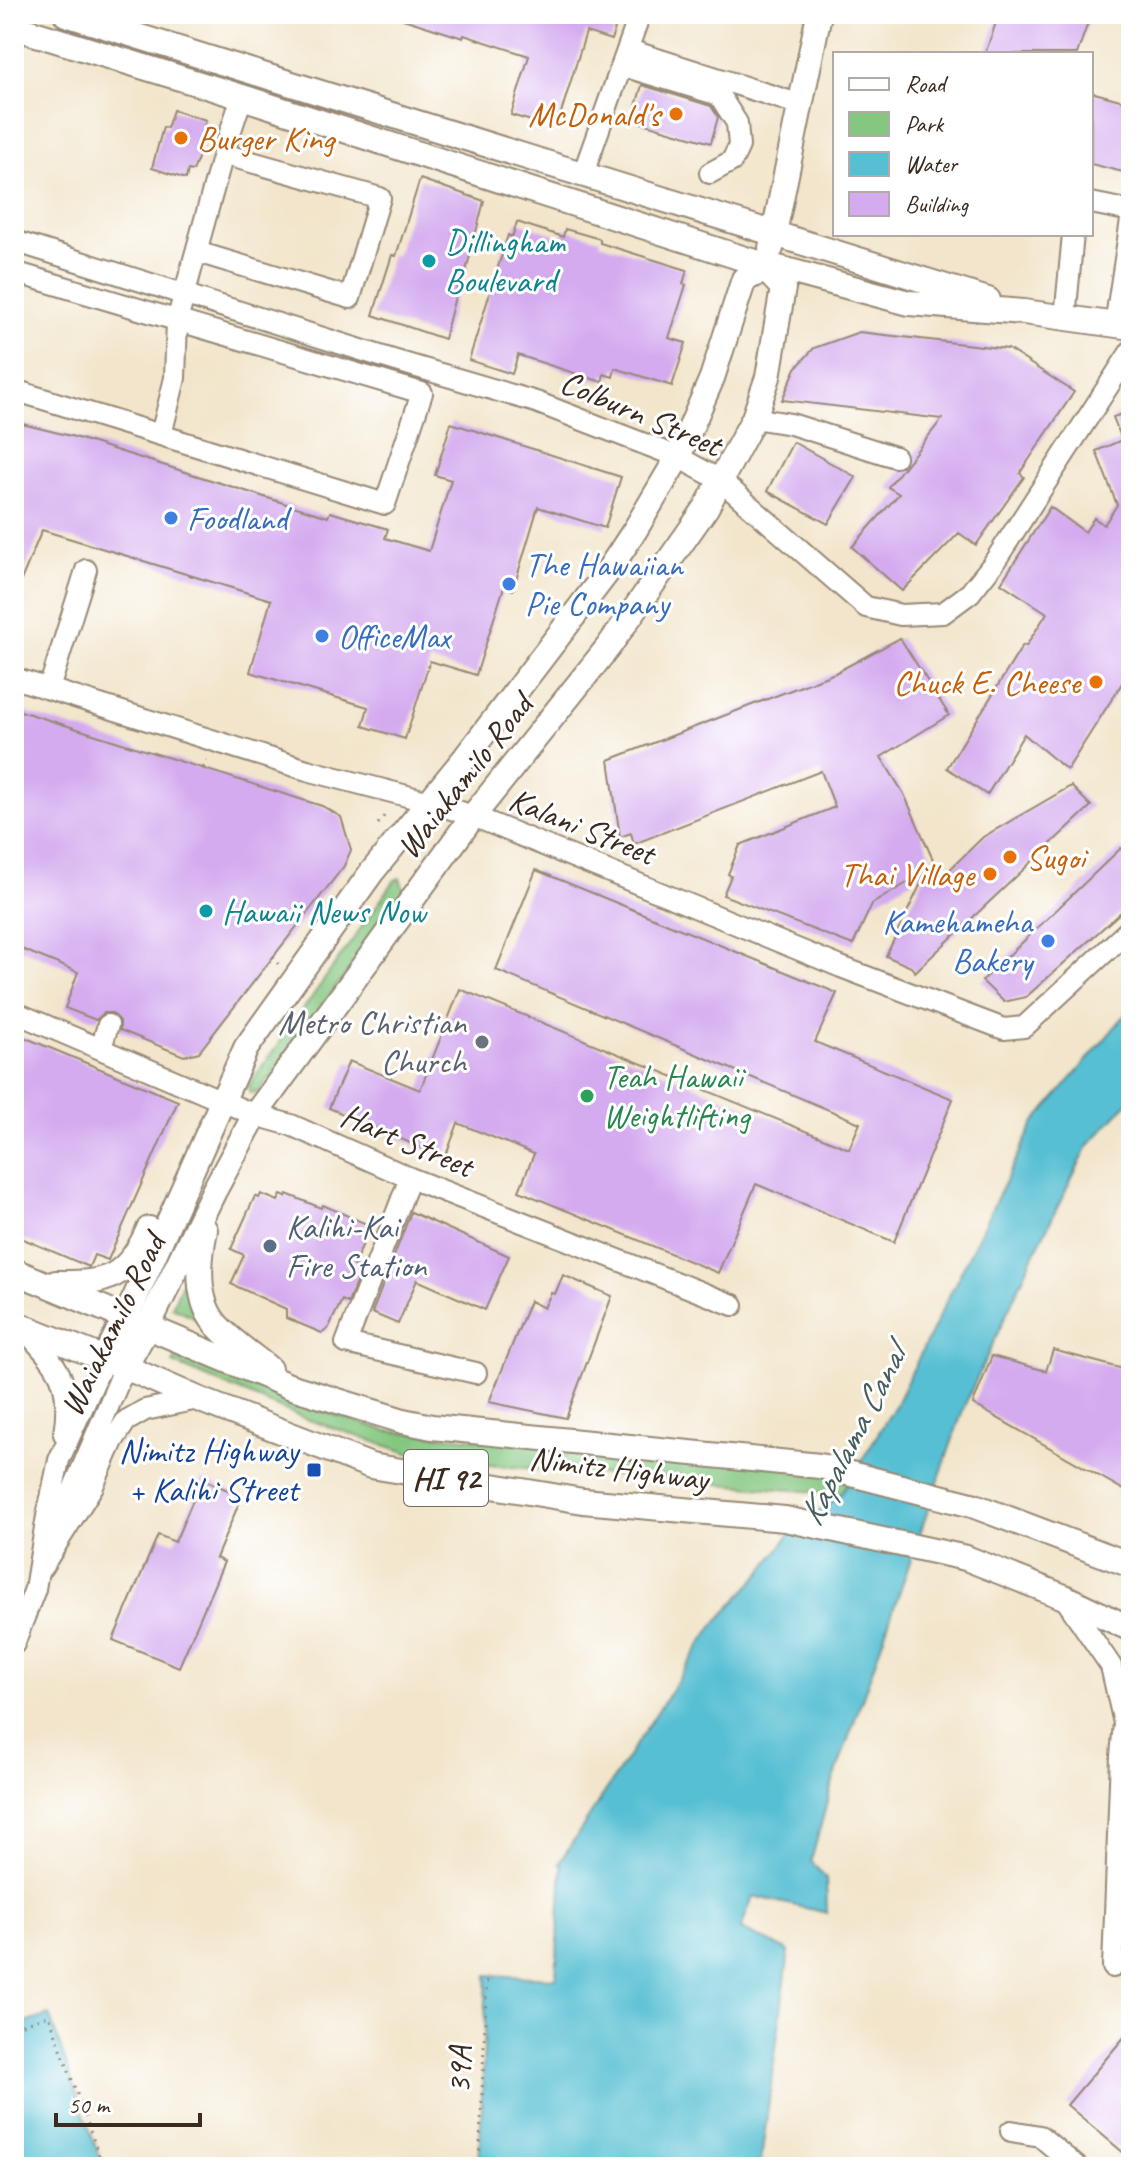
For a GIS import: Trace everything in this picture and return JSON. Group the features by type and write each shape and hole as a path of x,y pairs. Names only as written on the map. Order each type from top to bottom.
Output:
{"main road":[{"path":"66,14 1024,312"},
{"path":"766,267 819,14"},
{"path":"14,27 242,97 766,267 909,303 1024,312 1123,326"},
{"name":"Waiakamilo Road","path":"766,267 783,288 768,377 754,418 706,508 609,646 473,816 255,1115 148,1326 115,1362 125,1317 246,1048 371,873 430,802 608,571 678,457 712,378 744,279 766,267"},
{"path":"45,1283 86,1284 111,1277 130,1264 158,1210 190,1171"},
{"path":"214,1191 199,1259 201,1290 214,1322 289,1386"},
{"name":"Nimitz Highway","path":"14,1271 289,1386 403,1421 432,1427 820,1466 972,1505 1131,1565"},
{"name":"Nimitz Highway","path":"18,1324 198,1399 371,1466 583,1501 785,1519 966,1558 1064,1597 1131,1629"}],"street":[{"path":"583,174 640,14"},
{"path":"626,58 801,105"},
{"path":"626,58 719,95 737,123 739,146 726,167 710,173"},
{"path":"161,435 175,378 177,321 242,97"},
{"path":"197,252 350,298 380,198 223,154"},
{"path":"1093,203 1131,211"},
{"path":"1123,326 1131,220"},
{"path":"1065,318 1073,236"},
{"name":"Colburn Street","path":"14,241 536,402 678,457 720,480 866,607 901,615 943,613 970,593 993,564 1131,351"},
{"path":"14,272 422,393 385,504 14,390"},
{"path":"387,384 393,360"},
{"path":"754,418 791,424 895,457"},
{"path":"49,689 86,570"},
{"name":"Kalani Street","path":"14,678 307,770 473,816 841,967 1004,1029 1024,1027 1131,928"},
{"name":"Hart Street","path":"14,1012 255,1115 291,1125 410,1178 733,1305"},
{"path":"101,1048 108,1025"},
{"path":"410,1178 346,1343 476,1373"},
{"path":"18,1324 50,1357 66,1385 68,1409 59,1460"},
{"name":"Waiakamilo Road","path":"14,1644 35,1589 59,1460 115,1362"},
{"name":"Waiakamilo Road","path":"36,1577 115,1362"},
{"path":"36,1577 93,1486 113,1441 126,1421 145,1410 198,1399"},
{"path":"1064,1597 1111,1666 1129,1721 1121,1756 1113,1967"},
{"path":"1011,2131 1040,2136 1077,2167"}],"path":[{"path":"203,768 207,760"},
{"path":"378,824 385,815"},
{"path":"273,956 278,964"},
{"name":"39A","path":"479,2167 487,1975"},
{"path":"14,2027 49,2015 103,2167"}],"green space":[{"path":"400,878 405,893 259,1092 250,1093 248,1087 395,880"},
{"path":"189,1266 213,1325 172,1307"},
{"path":"179,1354 305,1406 388,1431 854,1473 841,1494 430,1460 306,1419 173,1363"}],"water":[{"path":"1131,1008 1131,1099 1088,1146 965,1404 830,1791 811,1861 826,1879 827,1913 753,1896 741,1929 789,1951 760,2167 479,2167 487,1975 556,1978 562,1865 559,1863 713,1626 789,1536 841,1494 895,1406 1034,1123"},
{"path":"49,2015 103,2167 14,2167 14,2027"}],"building":[{"path":"398,14 620,14 611,40 586,32 560,116 554,115 552,124 546,122 545,125 511,115 529,56 397,17"},
{"path":"999,14 1091,14 1078,52 986,52"},
{"name":"McDonald's","path":"642,85 711,106 718,117 711,143 632,120"},
{"path":"1093,93 1131,103 1131,174 1093,164"},
{"name":"Burger King","path":"173,110 206,120 198,147 201,150 193,171 188,170 186,179 152,168 163,127 167,128"},
{"name":"Dillingham Boulevard","path":"420,179 484,201 444,339 373,315 392,255 396,256"},
{"path":"517,222 563,237 565,229 687,270 683,284 686,285 669,338 686,343 672,386 615,368 613,377 604,374 602,382 518,355 512,374 469,360 508,235 512,237"},
{"path":"859,332 1008,349 1074,392 1020,473 1024,477 976,545 959,533 902,591 852,547 899,494 888,487 942,419 782,400 796,368 814,348"},
{"path":"1131,411 1131,669 1067,770 1024,734 987,795 947,768 1023,645 1026,646 1047,613 1001,583 1050,507 1085,532 1094,518 1104,525 1117,505 1096,451 1122,440 1113,417"},
{"path":"14,422 71,436 328,517 330,512 388,529 385,538 429,551 451,480 435,475 451,423 621,477 605,528 538,507 513,590 504,587 476,675 430,661 405,739 363,726 368,707 250,672 271,600 42,530 14,597"},
{"path":"793,442 856,477 828,524 767,491"},
{"path":"900,638 949,715 881,757 904,794 941,878 983,837 1071,786 1091,806 915,972 911,967 886,956 927,871 872,904 853,945 723,895 740,845 835,807 821,771 634,844 631,833 620,837 609,760 835,673"},
{"name":"Hawaii News Now","path":"14,709 322,806 341,817 351,850 344,866 199,1052 184,1056 120,1030 120,1021 112,1013 104,1013 96,1020 65,1008 78,972 14,946"},
{"path":"1121,848 1131,860 1131,903 1026,997 1004,1002 982,981"},
{"path":"536,870 837,993 815,1042 953,1099 894,1242 756,1184 718,1273 519,1191 534,1154 458,1123 445,1158 329,1108 349,1061 420,1090 460,989 849,1149 860,1123 496,970"},
{"path":"14,1033 178,1101 108,1260 94,1255 89,1267 14,1235"},
{"path":"261,1194 278,1201 281,1195 286,1197 287,1194 321,1208 323,1205 371,1226 353,1266 362,1267 348,1303 342,1300 328,1329 322,1333 286,1318 286,1309 231,1284 244,1255 231,1249 255,1196 259,1198"},
{"path":"411,1212 509,1256 485,1310 417,1280 398,1324 372,1313"},
{"path":"563,1275 612,1296 566,1418 489,1402 530,1301 544,1308 551,1293 555,1294"},
{"path":"1053,1350 1131,1371 1131,1494 973,1404 992,1356 1046,1371"},
{"path":"202,1479 242,1496 216,1558 224,1562 179,1667 113,1640 158,1535 175,1542"},
{"path":"1131,2029 1131,2159 1067,2105"}],"place":[{"name":"McDonald's","path":"676,114"},
{"name":"Burger King","path":"181,138"},
{"name":"Dillingham Boulevard","path":"429,261"},
{"name":"Foodland","path":"171,518"},
{"name":"The Hawaiian Pie Company","path":"509,584"},
{"name":"OfficeMax","path":"322,636"},
{"name":"Chuck E. Cheese","path":"1096,682"},
{"name":"Sugoi","path":"1010,857"},
{"name":"Thai Village","path":"990,874"},
{"name":"Hawaii News Now","path":"206,911"},
{"name":"Kamehameha Bakery","path":"1048,941"},
{"name":"Metro Christian Church","path":"482,1042"},
{"name":"Teah Hawaii Weightlifting","path":"587,1096"},
{"name":"Kalihi-Kai Fire Station","path":"270,1246"},
{"name":"Nimitz Highway + Kalihi Street","path":"314,1470"}],"water label":[{"name":"Kapalama Canal","path":"852,1436"}]}
